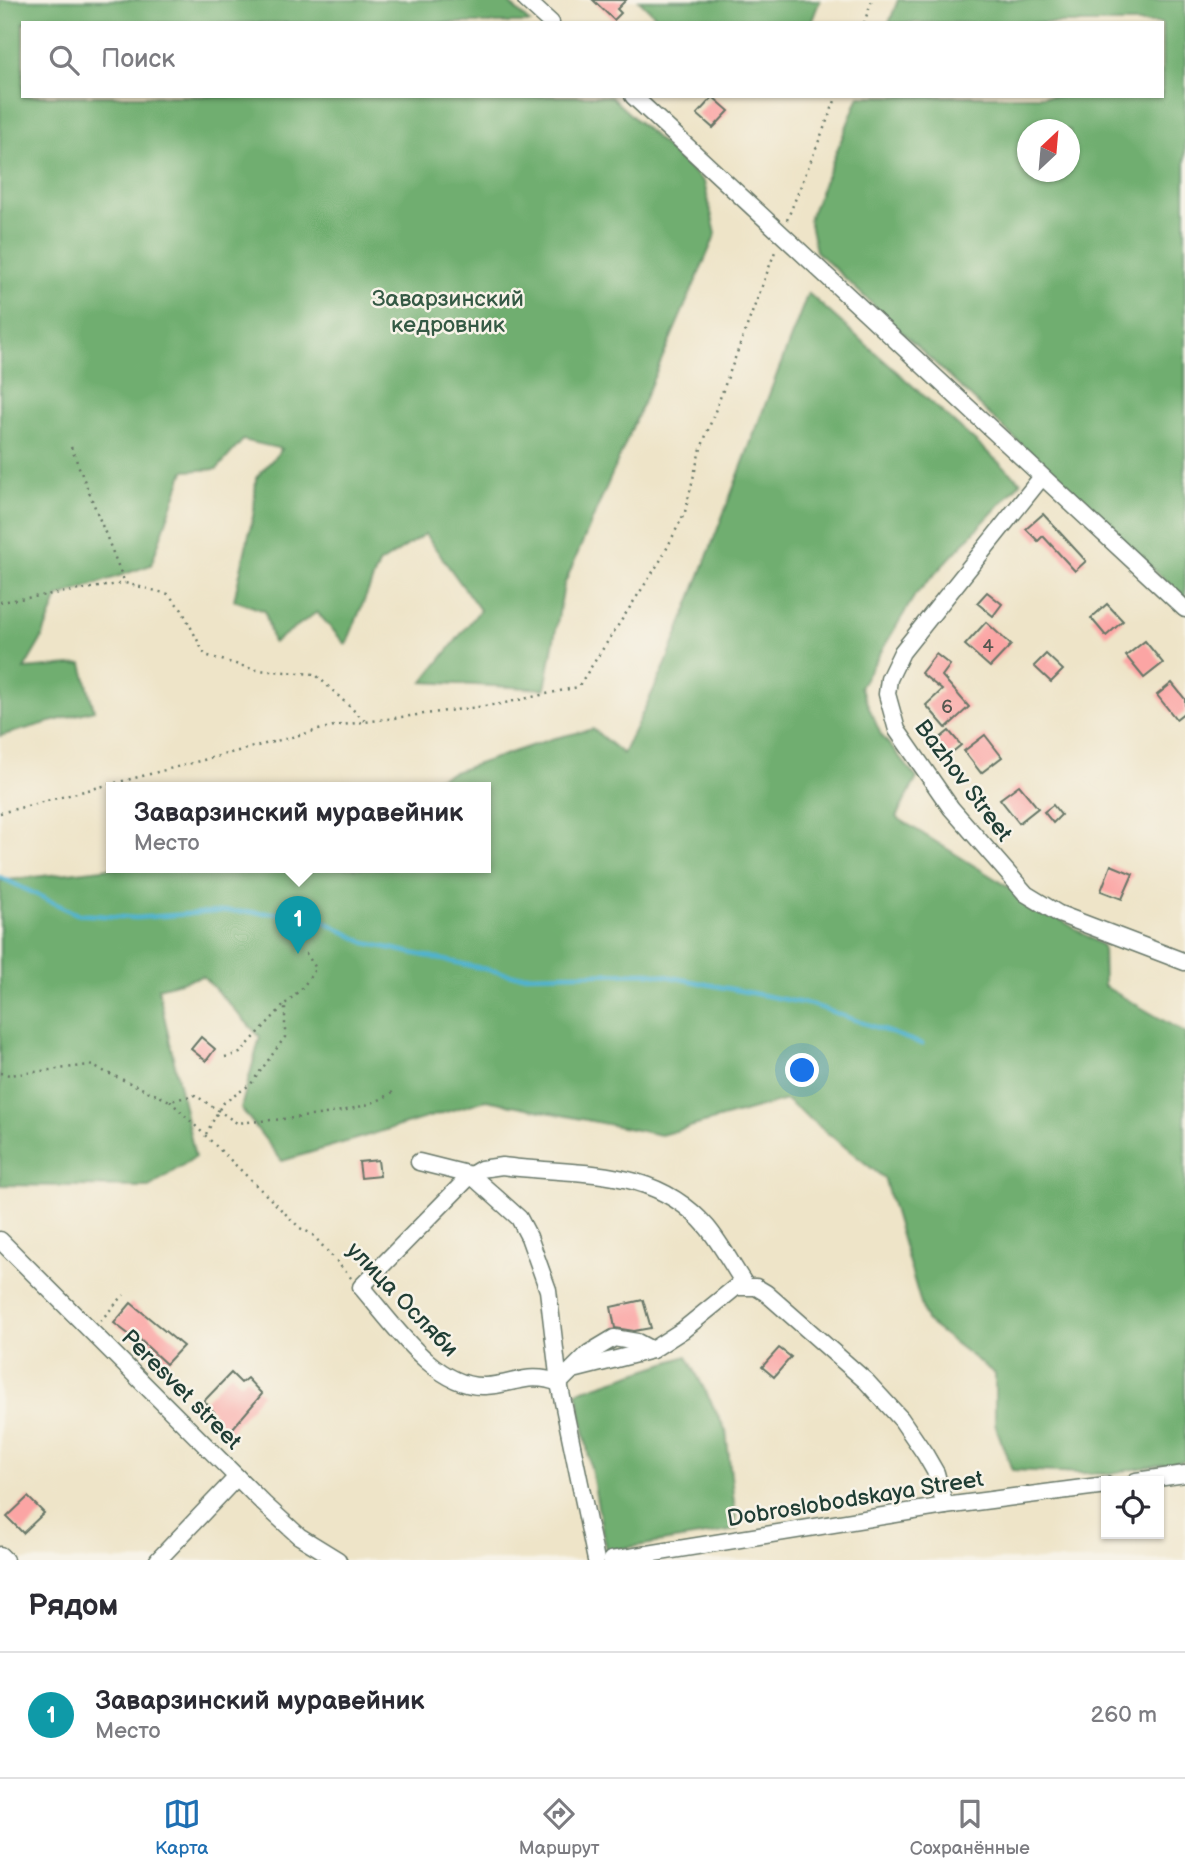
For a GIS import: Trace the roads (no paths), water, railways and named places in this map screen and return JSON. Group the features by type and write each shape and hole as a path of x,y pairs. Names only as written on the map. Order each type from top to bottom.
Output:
{"street":[{"path":"526,0 549,21"},
{"path":"635,98 1185,609"},
{"name":"Bazhov Street","path":"1041,478 902,652 889,678 890,712 897,730 951,808 1026,894 1059,914 1185,962"},
{"path":"419,1162 471,1175 519,1218 529,1237 548,1290 559,1383 596,1560"},
{"path":"471,1175 481,1169 502,1166 647,1183 672,1196 706,1227 746,1286 766,1293 817,1336 901,1419 936,1473 945,1506"},
{"name":"улица Осляби","path":"471,1175 361,1287 425,1359 454,1381 483,1387 526,1377 559,1383"},
{"name":"Peresvet street","path":"0,1240 299,1536 338,1560"},
{"path":"573,1370 652,1350 683,1330 727,1292 746,1286"},
{"path":"559,1383 589,1353 609,1339 629,1339 652,1350"},
{"path":"1164,1477 1185,1474"},
{"path":"158,1560 237,1477"},
{"name":"Dobroslobodskaya Street","path":"611,1560 945,1506 1101,1486"},
{"path":"0,1555 5,1560"}],"waterway":[{"path":"0,877 77,914 136,918 227,911 312,915 366,943 513,975 650,973 813,1005 922,1044"}],"place":[{"name":"Заварзинский муравейник","path":"298,954"}],"park label":[{"name":"Заварзинский кедровник","path":"448,311"}]}
